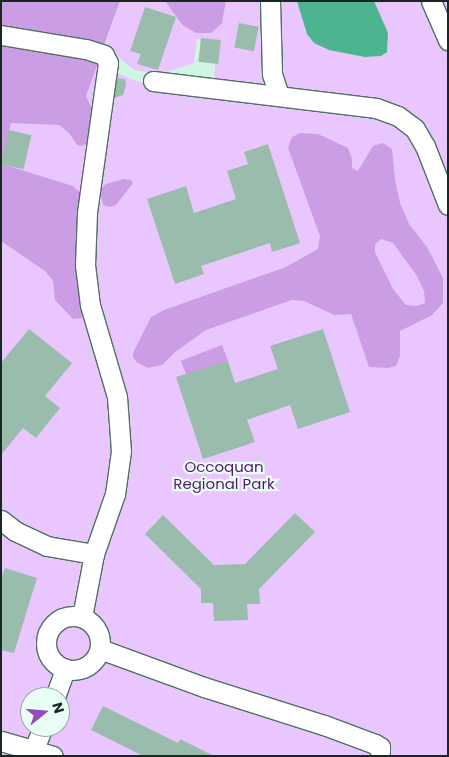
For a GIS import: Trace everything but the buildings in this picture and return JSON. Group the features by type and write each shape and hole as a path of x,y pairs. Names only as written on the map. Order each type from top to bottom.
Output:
{"lane":[{"path":"270,1 272,74 279,96"},
{"path":"431,1 448,40"},
{"path":"1,35 86,49 104,55 108,62 87,213 85,265 90,305 117,397 121,451 115,494 94,554 82,617"},
{"path":"153,81 376,108 398,116 415,129 425,146 448,205"},
{"path":"1,520 15,531 47,546 94,554"},
{"path":"74,616 82,617 89,621 99,634 100,649 90,664 74,671 65,670 50,660 46,652 47,634 57,620 74,616"},
{"path":"100,649 204,687 324,725 375,744 380,747 380,752"},
{"path":"59,687 65,670"},
{"path":"34,749 39,737"},
{"path":"1,741 54,756"}],"green space":[{"name":"Occoquan Regional Park","path":"120,1 165,1 182,26 222,23 226,1 448,1 448,756 1,756 1,63 99,65 136,81 212,91 218,43 197,39 194,63 160,74 134,70 105,46"}],"shaded area":[{"path":"1,1 120,1 86,96 94,113 89,142 82,146 77,145 69,133 59,125 11,123 2,164 73,186 82,194 87,308 82,318 73,319 55,300 53,281 45,271 1,241"},
{"path":"165,1 226,1 222,23 211,33 196,33 182,25"},
{"path":"297,1 374,1 388,33 387,52 381,56 365,57 329,50 314,43 307,34"},
{"path":"300,133 318,134 348,148 352,159 352,168 358,171 373,146 383,143 392,149 400,203 409,224 427,247 443,278 443,303 432,315 400,331 400,356 396,366 388,368 369,367 351,314 334,315 304,301 292,300 206,330 175,352 162,365 148,368 138,363 133,358 133,353 151,317 164,310 286,267 318,249 320,236 288,148 292,137","holes":["381,239 393,243 417,276 424,291 425,303 417,306 406,305 393,289 375,252 375,244"]},
{"path":"124,179 131,180 133,183 116,205 110,207 103,205 100,190 106,184"},
{"path":"222,345 228,361 187,377 181,361"}]}
